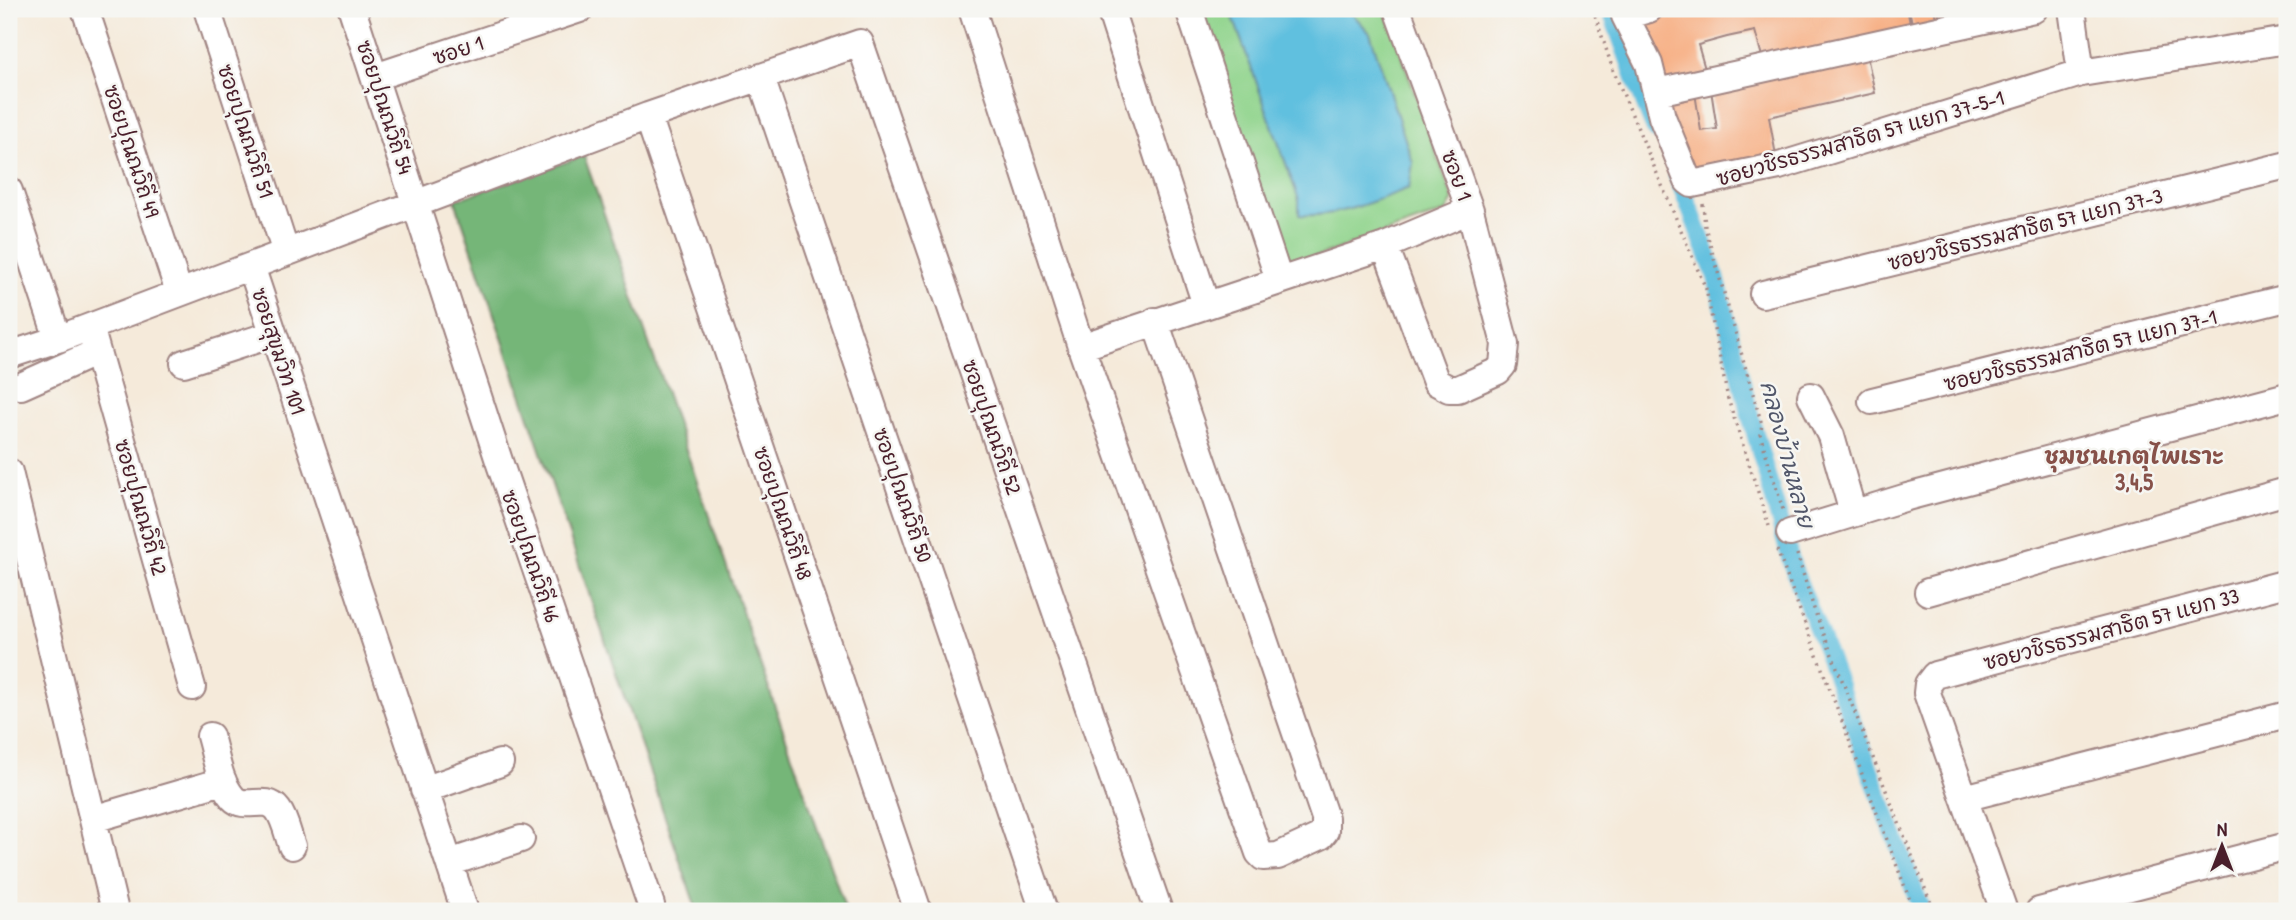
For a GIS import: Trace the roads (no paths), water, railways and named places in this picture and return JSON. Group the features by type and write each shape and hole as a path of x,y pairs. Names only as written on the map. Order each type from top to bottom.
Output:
{"street":[{"name":"ซอยปุณณวิถี 49","path":"85,9 179,292"},
{"name":"ซอยปุณณวิถี 51","path":"207,9 286,253"},
{"name":"ซอยปุณณวิถี 54","path":"352,9 417,205"},
{"name":"ซอย 1","path":"375,78 580,9"},
{"path":"972,9 1081,347 1259,853 1263,857 1278,856 1321,836 1325,831 1325,818 1155,321"},
{"path":"1110,9 1206,305"},
{"path":"1189,9 1279,280"},
{"name":"ซอย 1","path":"1385,246 1432,376 1441,387 1458,388 1498,371 1503,365 1505,344 1470,210 1397,9"},
{"path":"1657,92 2034,9"},
{"path":"2072,9 2081,73 2287,40"},
{"name":"ซอยวชิรธรรมสาธิต 57 แยก 37-5-1","path":"1625,14 1649,64 1662,117 1688,181 1697,184 1779,166 2081,73"},
{"name":"ซอยปุณณวิถี 52","path":"761,78 860,43 1159,911"},
{"name":"ซอยสุขุมวิท 101","path":"465,911 251,266 648,116 761,78"},
{"name":"ซอยปุณณวิถี 50","path":"761,78 1044,911"},
{"name":"ซอยปุณณวิถี 48","path":"648,116 918,911"},
{"name":"ซอยวชิรธรรมสาธิต 57 แยก 37-3","path":"1763,293 2287,165"},
{"path":"10,197 58,339"},
{"name":"ซอยปุณณวิถี 46","path":"417,205 504,477 651,905"},
{"path":"1081,347 1385,246 1470,210"},
{"path":"21,386 93,340 179,292 251,266"},
{"name":"ซอยวชิรธรรมสาธิต 57 แยก 37-1","path":"1872,401 2287,298"},
{"path":"184,363 273,334"},
{"path":"9,355 58,339 93,340"},
{"name":"ซอยปุณณวิถี 42","path":"93,340 192,687"},
{"path":"1811,396 1831,436 1853,513"},
{"path":"1790,534 1853,513 2287,396"},
{"path":"9,472 115,911"},
{"path":"1928,592 2287,491"},
{"name":"ซอยวชิรธรรมสาธิต 57 แยก 33","path":"1964,798 1927,694 1927,684 1935,675 2287,583"},
{"path":"2004,911 1964,798 2287,715"},
{"path":"211,736 223,781 234,799 240,803 265,801 279,810 292,846"},
{"path":"425,790 500,762"},
{"path":"93,819 223,781"},
{"path":"449,863 521,839"},
{"path":"2039,911 2287,846"}],"water":[{"path":"1230,9 1348,9 1370,33 1413,163 1409,188 1341,211 1299,215 1299,200"}],"waterway":[{"name":"คลองบ้านหลาย","path":"1610,9 1656,131"},
{"name":"คลองบ้านหลาย","path":"1677,175 1716,277 1751,419 1793,568 1922,911"}],"district":[{"name":"ชุมชนเกตุไพเราะ 3,4,5","path":"2134,468"}]}
